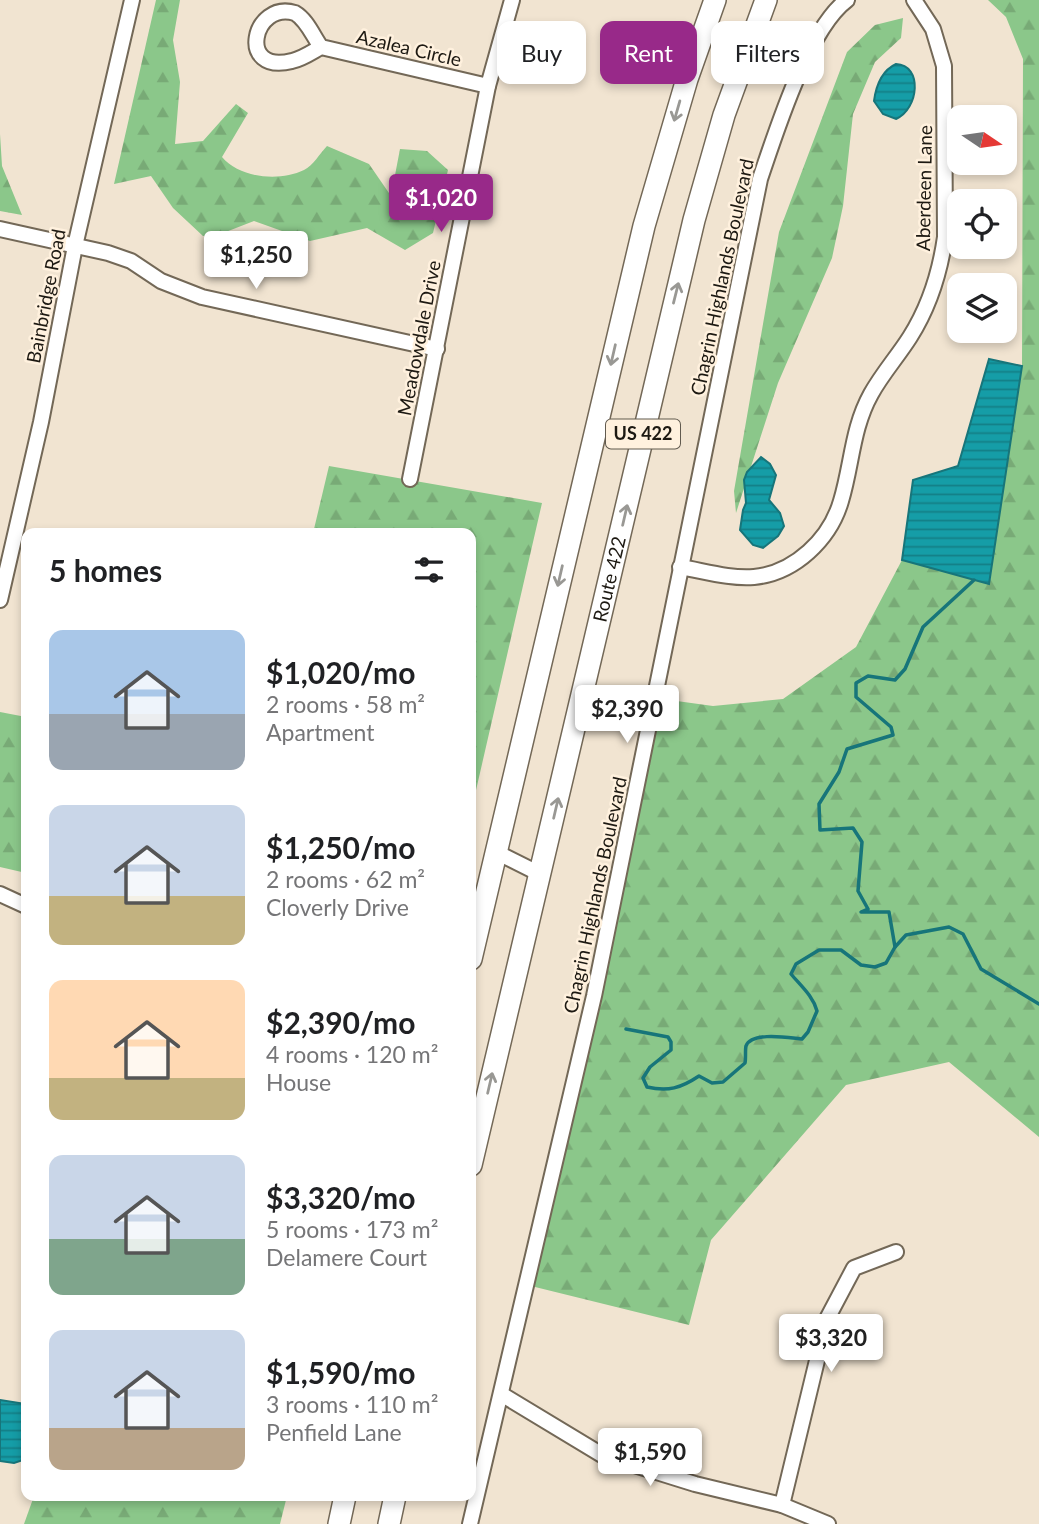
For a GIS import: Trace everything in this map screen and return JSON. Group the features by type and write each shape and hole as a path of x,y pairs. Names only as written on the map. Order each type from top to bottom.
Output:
{"highway":[{"name":"US 422","path":"476,938 644,226 687,79 715,0"},
{"name":"Route 422","path":"476,1144 694,220 724,115 766,0"},
{"path":"339,1524 344,1501"},
{"path":"389,1524 394,1501"}],"street":[{"name":"Bainbridge Road","path":"0,600 41,422 75,246 132,0"},
{"name":"Meadowdale Drive","path":"410,479 488,86 512,0"},
{"name":"Chagrin Highlands Boulevard","path":"476,1499 594,996 760,179 778,123 810,52 826,23 847,0"},
{"name":"Aberdeen Lane","path":"680,567 754,577 780,571 809,553 830,529 841,501 858,424 871,394 912,334 931,295 945,237 944,66 933,29 914,0"},
{"path":"285,8 303,19 321,47 293,61 274,62 258,48 255,38 257,26 263,16 273,10 285,8"},
{"name":"Azalea Circle","path":"321,47 488,86"},
{"path":"0,229 108,253 131,261 161,281 202,297 437,349"},
{"path":"496,852 540,874"},
{"path":"0,894 21,904"},
{"path":"782,1505 827,1319 854,1268 895,1252"},
{"path":"501,1394 602,1455 695,1484 782,1505 828,1524"},
{"name":"Chagrin Highlands Boulevard","path":"470,1524 475,1501"}],"green space":[{"path":"156,0 180,0 173,40 180,82 175,144 203,141 236,104 248,113 222,157 239,170 272,177 294,174 310,166 327,146 369,164 391,196 400,149 427,151 448,170 433,233 405,250 367,228 310,241 254,221 218,235 203,236 173,208 151,176 114,184"},
{"path":"988,0 1039,0 1039,1137 949,1062 846,1085 711,1240 689,1325 527,1285 655,698 713,706 783,699 856,647 902,560 989,583 1022,366 1023,59 1006,17"},
{"path":"903,18 901,38 875,62 853,114 843,206 832,258 778,383 736,513 734,491 779,232 847,52 875,25"},
{"path":"0,134 2,166 22,215 0,211"},
{"path":"329,466 542,503 476,790 476,528 314,528"},
{"path":"0,712 21,716 21,872 0,867"},
{"path":"32,1501 286,1501 280,1524 24,1524"}],"water":[{"path":"896,64 905,66 911,72 915,88 909,106 904,114 896,119 883,114 874,101 880,80"},
{"path":"989,359 1022,366 989,584 902,560 913,480 958,466"},
{"path":"761,457 770,464 776,475 769,500 780,513 784,526 778,536 763,548 753,545 740,530 746,503 744,480 747,472"},
{"path":"0,1400 21,1403 21,1461 14,1463 0,1461"}],"waterway":[{"path":"895,947 889,912 861,912 868,909 858,891 862,842 853,828 820,830 819,804 839,772 847,749 893,735 891,727 856,697 856,683 868,676 895,680 905,669 923,627 974,580"},
{"path":"626,1029 668,1037 671,1042 671,1050 650,1067 643,1078 647,1087 674,1088 699,1076 712,1083 723,1082 745,1063 746,1046 750,1041 772,1036 802,1039 808,1032 817,1011 810,996 791,974 796,964 819,950 841,950 861,965 875,967 886,963 906,935 949,927 963,934 981,969 1039,1004"}]}
